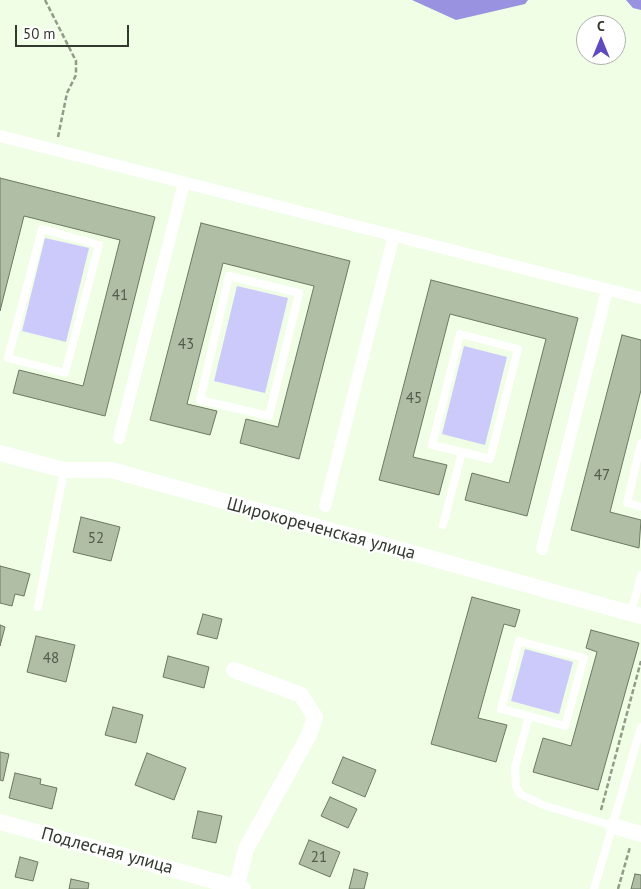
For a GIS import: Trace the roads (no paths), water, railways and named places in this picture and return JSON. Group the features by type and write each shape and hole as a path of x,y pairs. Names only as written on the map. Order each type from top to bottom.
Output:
{"street":[{"path":"0,136 641,298"},
{"path":"119,438 184,183"},
{"path":"325,506 394,235"},
{"path":"542,549 607,290"},
{"name":"Широкореченская улица","path":"0,453 64,470 111,470 636,615"},
{"path":"234,670 302,695 315,717 309,735 246,849 238,888"},
{"name":"Подлесная улица","path":"0,822 238,888"},
{"path":"613,826 641,834"}],"lane":[{"path":"42,229 100,245 65,373 8,358 42,229"},
{"path":"229,276 299,292 269,416 200,400 229,276"},
{"path":"460,334 518,349 490,459 462,452 432,445 460,334"},
{"path":"641,443 627,503 641,507"},
{"path":"443,525 462,452"},
{"path":"38,607 64,470"},
{"path":"636,615 641,575"},
{"path":"519,641 584,658 565,726 528,716 501,709 519,641"},
{"path":"528,716 515,767 516,787 520,794 552,808 613,826"},
{"path":"594,889 641,727"}]}
